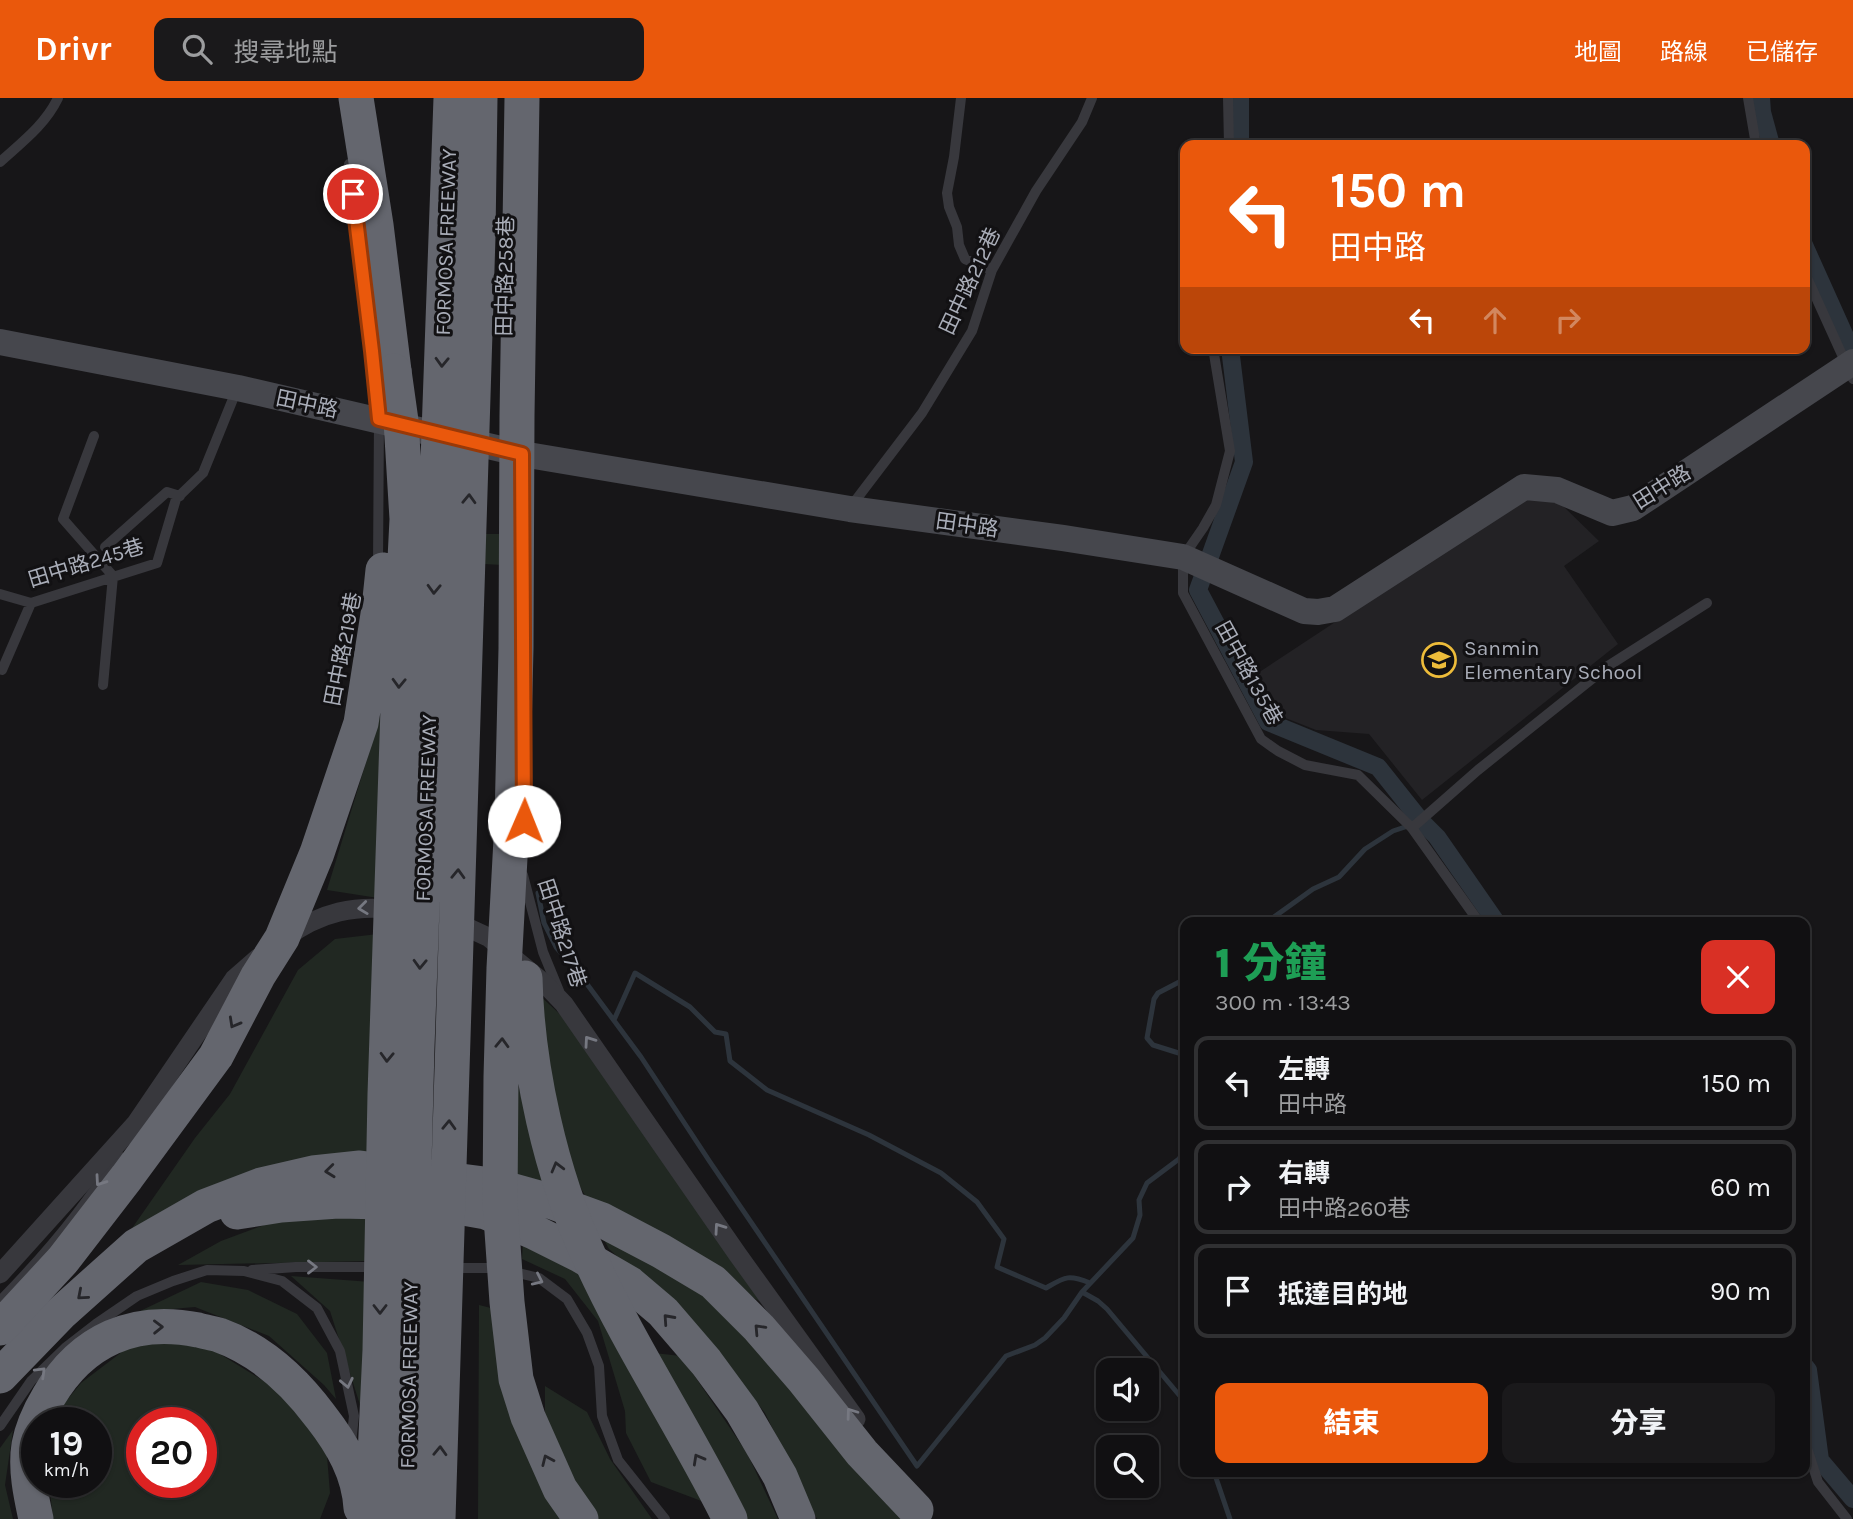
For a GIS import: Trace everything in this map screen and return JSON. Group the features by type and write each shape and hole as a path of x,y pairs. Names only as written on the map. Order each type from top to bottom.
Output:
{"highway":[{"path":"356,98 376,225 401,421 407,519 399,679 385,1094 380,1350 372,1519"},
{"name":"FORMOSA FREEWAY","path":"405,1519 417,1047 451,98"},
{"name":"FORMOSA FREEWAY","path":"438,1519 480,98"},
{"path":"524,98 517,416 516,661 512,821 504,968 500,1203 516,1379 528,1417 560,1489 581,1519"},
{"path":"0,1328 63,1260 216,1056 258,976 282,938 317,853 361,723 365,703 379,608 386,531 394,371"},
{"path":"512,821 523,900 526,1013 532,1063 562,1188 588,1255 730,1519"},
{"path":"0,1376 60,1314 136,1246 206,1206 261,1185 313,1173 360,1168 492,1185 550,1201 602,1220 713,1282 759,1328 862,1453 920,1515"},
{"path":"173,1223 281,1205 338,1201 436,1203 486,1212 534,1232 630,1284 663,1312 742,1410 780,1476 798,1519"},
{"path":"36,1519 28,1472 29,1445 40,1411 60,1377 79,1357 109,1338 141,1327 180,1327 218,1335 248,1349 278,1370 306,1396 332,1431 353,1468 360,1503 354,1504"}],"street":[{"name":"田中路","path":"0,342 238,388 522,454 850,509 1087,542 1199,564 1304,611 1318,612 1335,608 1524,487 1557,491 1612,513 1633,508 1851,367"},
{"path":"0,1274 136,1123 234,979 298,929 339,911 375,907 441,915 488,937 544,983 564,1004 738,1255 861,1426 920,1515"}],"lane":[{"path":"0,162 42,124 58,98"},
{"name":"田中路258巷","path":"522,454 524,98"},
{"path":"961,98 947,192 949,207 965,259 992,270"},
{"name":"田中路212巷","path":"850,509 922,412 972,331 992,270 1036,191 1082,122 1092,98"},
{"path":"1228,98 1228,140"},
{"path":"1748,98 1755,140"},
{"name":"田中路219巷","path":"347,148 379,419 378,573 353,704"},
{"path":"1810,283 1851,367"},
{"path":"1199,564 1203,528 1216,505 1230,451 1214,354"},
{"name":"田中路245巷","path":"0,594 31,603 157,563 176,499 203,473 238,388"},
{"path":"94,436 63,519 113,576 103,684"},
{"path":"522,454 524,752"},
{"path":"105,547 167,492 180,496"},
{"name":"田中路135巷","path":"1199,564 1183,593 1261,739 1305,765 1358,775 1412,828 1475,917"},
{"path":"0,669 2,670 31,603"},
{"path":"1412,828 1478,770 1608,666 1707,603"},
{"path":"301,880 340,752"},
{"name":"田中路217巷","path":"523,862 523,876 543,952 564,1004"},
{"path":"0,1301 102,1180 136,1123"},
{"path":"0,1426 31,1381 65,1348 137,1296 173,1281 207,1270 390,1268"},
{"path":"403,1268 416,1268"},
{"path":"430,1268 497,1268 539,1278 567,1299 587,1333 599,1366 603,1416 618,1460 665,1519"},
{"path":"244,1271 282,1281 317,1308 340,1351 354,1416 354,1504"},
{"path":"1810,1457 1818,1482 1847,1519"}],"shaded area":[{"name":"Sanmin Elementary School","path":"1528,495 1562,505 1599,541 1564,566 1618,644 1422,800 1369,734 1316,730 1278,715 1255,675"},
{"path":"485,534 502,534 502,565 484,564"},
{"path":"382,710 378,898 327,890"},
{"path":"378,934 368,1161 128,1234 195,1138 230,1094 298,970 335,939"},
{"path":"536,992 565,1019 764,1304 587,1199 568,1165"},
{"path":"517,1081 546,1189 513,1174"},
{"path":"369,1211 368,1261 178,1265 221,1241 296,1213"},
{"path":"603,1238 662,1257 759,1347 912,1519 817,1519 765,1413 706,1336 609,1249"},
{"path":"523,1240 585,1276 704,1502 651,1482 626,1433 625,1411 598,1321 565,1279 522,1259"},
{"path":"291,1276 371,1282 370,1436 330,1311"},
{"path":"201,1282 248,1290 297,1314 327,1353 336,1399 269,1336 195,1307 138,1312"},
{"path":"479,1305 491,1308 568,1519 478,1519"},
{"path":"135,1342 202,1343 272,1386 309,1427 327,1456 330,1493 320,1519 53,1519 51,1498 112,1498 112,1407 61,1407 81,1383"},
{"path":"654,1353 681,1356 747,1453 778,1519 741,1519"},
{"path":"545,1386 587,1412 610,1459 652,1519 593,1519 545,1422"},
{"path":"13,1430 5,1485 13,1519 0,1519 0,1448"}],"waterway":[{"path":"1240,98 1240,140"},
{"path":"1761,98 1770,140"},
{"path":"1810,258 1853,354"},
{"path":"1231,354 1244,462 1198,590 1268,722 1378,767 1437,837 1493,917"},
{"path":"1274,917 1313,889 1339,877 1365,849 1393,831 1411,825"},
{"path":"538,893 544,923 556,947 641,1057 917,1466 1006,1356 1035,1345 1045,1338 1064,1318 1082,1292 1133,1238 1140,1215 1139,1200 1147,1183 1180,1158"},
{"path":"614,1020 635,973 690,1007 715,1032 726,1034 730,1061 767,1090 869,1135 941,1173 977,1202 1004,1239 997,1267 1046,1288 1067,1278 1077,1278 1090,1283"},
{"path":"1180,982 1158,993 1154,999 1147,1038 1153,1045 1180,1053"},
{"path":"1082,1292 1107,1309 1180,1396"},
{"path":"1810,1385 1820,1460 1853,1499"},
{"path":"1216,1477 1230,1519"}],"place":[{"name":"Sanmin Elementary School","path":"1439,660"}],"route":[{"path":"353,194 379,419 522,454 524,821"}]}
